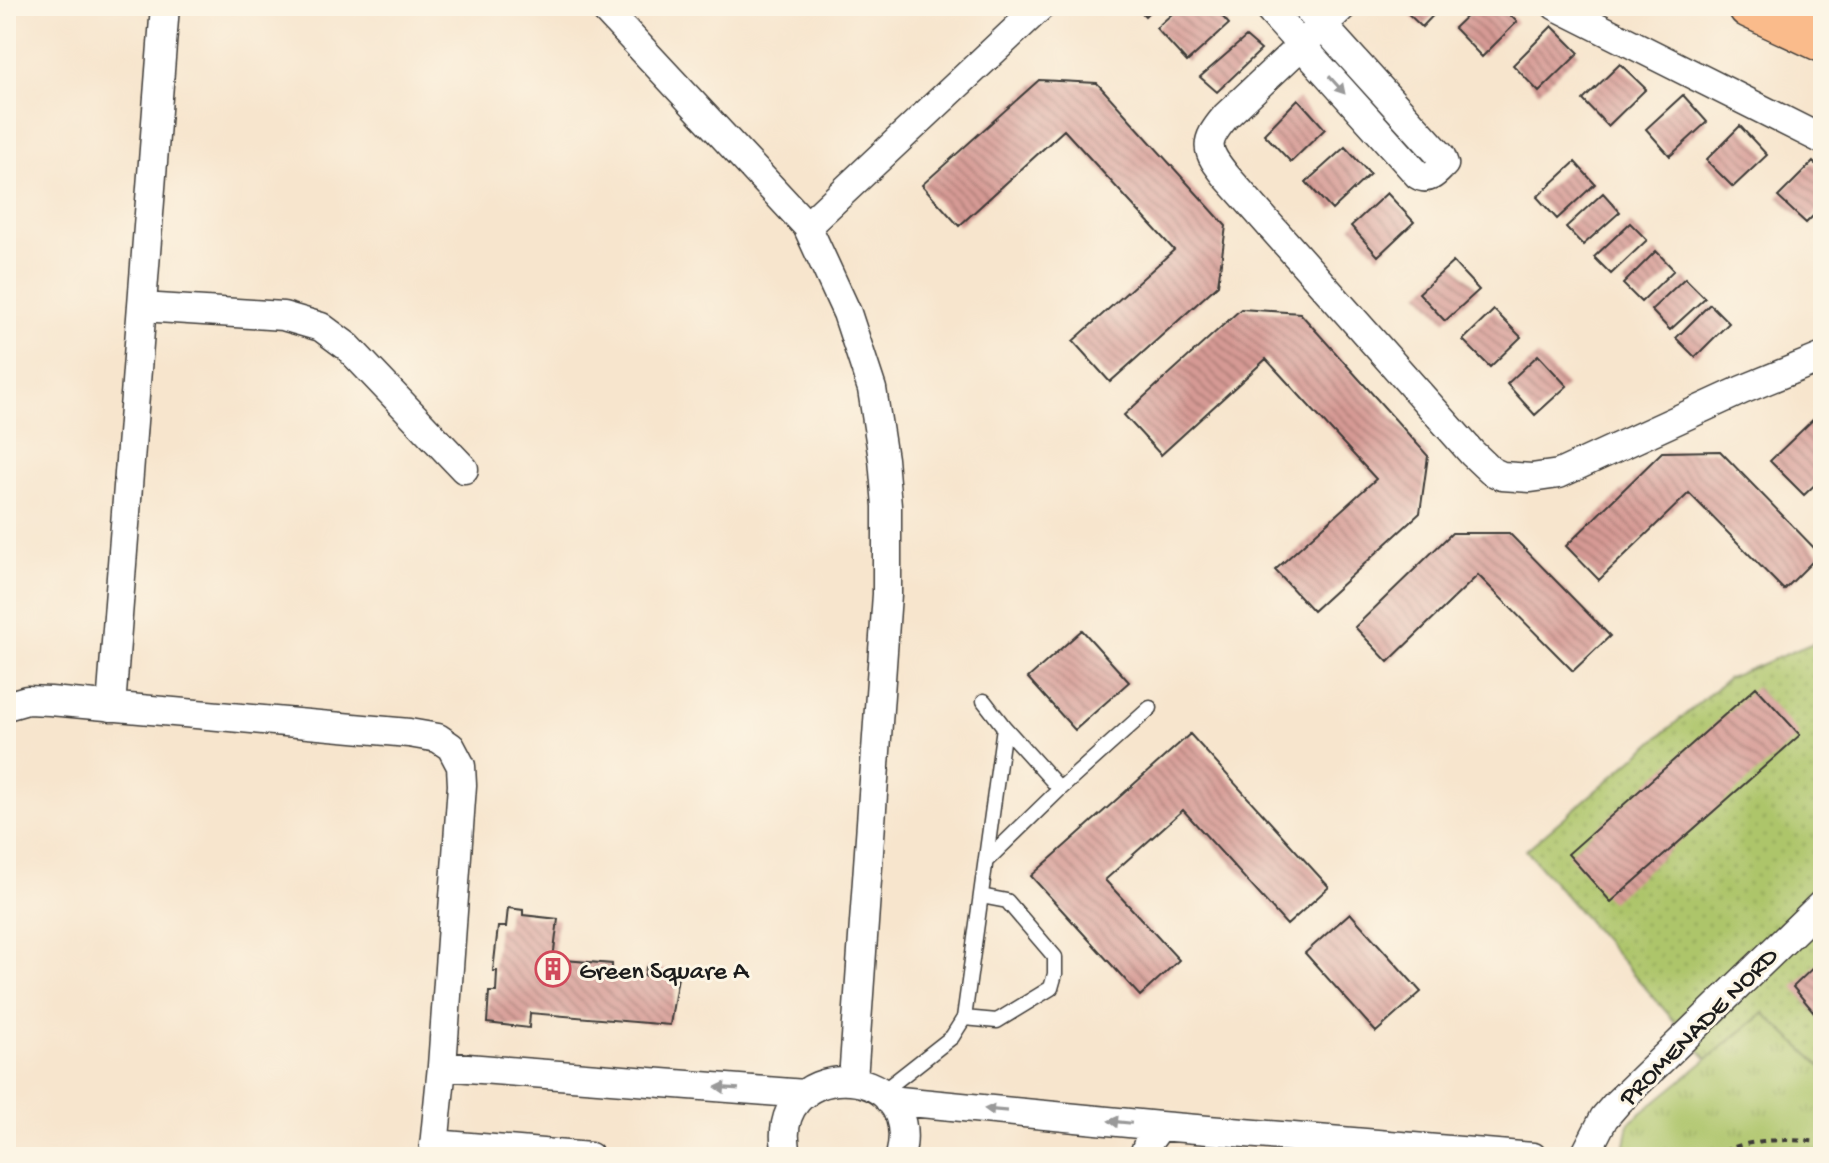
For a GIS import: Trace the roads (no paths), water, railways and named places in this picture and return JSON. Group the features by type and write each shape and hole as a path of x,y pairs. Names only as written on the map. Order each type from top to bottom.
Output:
{"highway":[{"path":"1750,6 1823,40"}],"street":[{"path":"111,707 165,6"},
{"path":"602,6 807,226 847,313 866,367 878,420 887,506 887,594 853,1080"},
{"path":"807,226 1041,6"},
{"path":"1266,6 1301,45 1418,175 1426,177 1444,164 1441,156 1324,13 1301,45 1212,132 1209,144 1211,158 1491,471 1516,478 1559,474 1742,390 1823,357"},
{"path":"1556,6 1823,140"},
{"path":"142,307 283,316 321,327 348,347 464,469"},
{"path":"6,706 27,700 409,733 438,738 451,747 461,766 462,785 433,1151 590,1157"},
{"name":"PROMENADE NORD","path":"1584,1157 1604,1118 1617,1103 1823,903"},
{"path":"442,1066 805,1094"},
{"path":"788,1157 785,1143 791,1111 805,1094 822,1083 843,1079 864,1082 885,1096 903,1127 900,1157"},
{"path":"885,1096 1160,1126 1533,1157"},
{"path":"1143,1157 1149,1141 1160,1126"},
{"path":"1231,1131 1243,1157"}],"lane":[{"path":"984,701 1060,789"},
{"path":"986,861 1150,708"},
{"path":"885,1096 952,1037 964,1018 1004,727"},
{"path":"964,1018 997,1021 1051,988 1055,974 1055,957 1007,901 981,896"}],"place":[{"name":"Green Square A","path":"553,969"}]}
